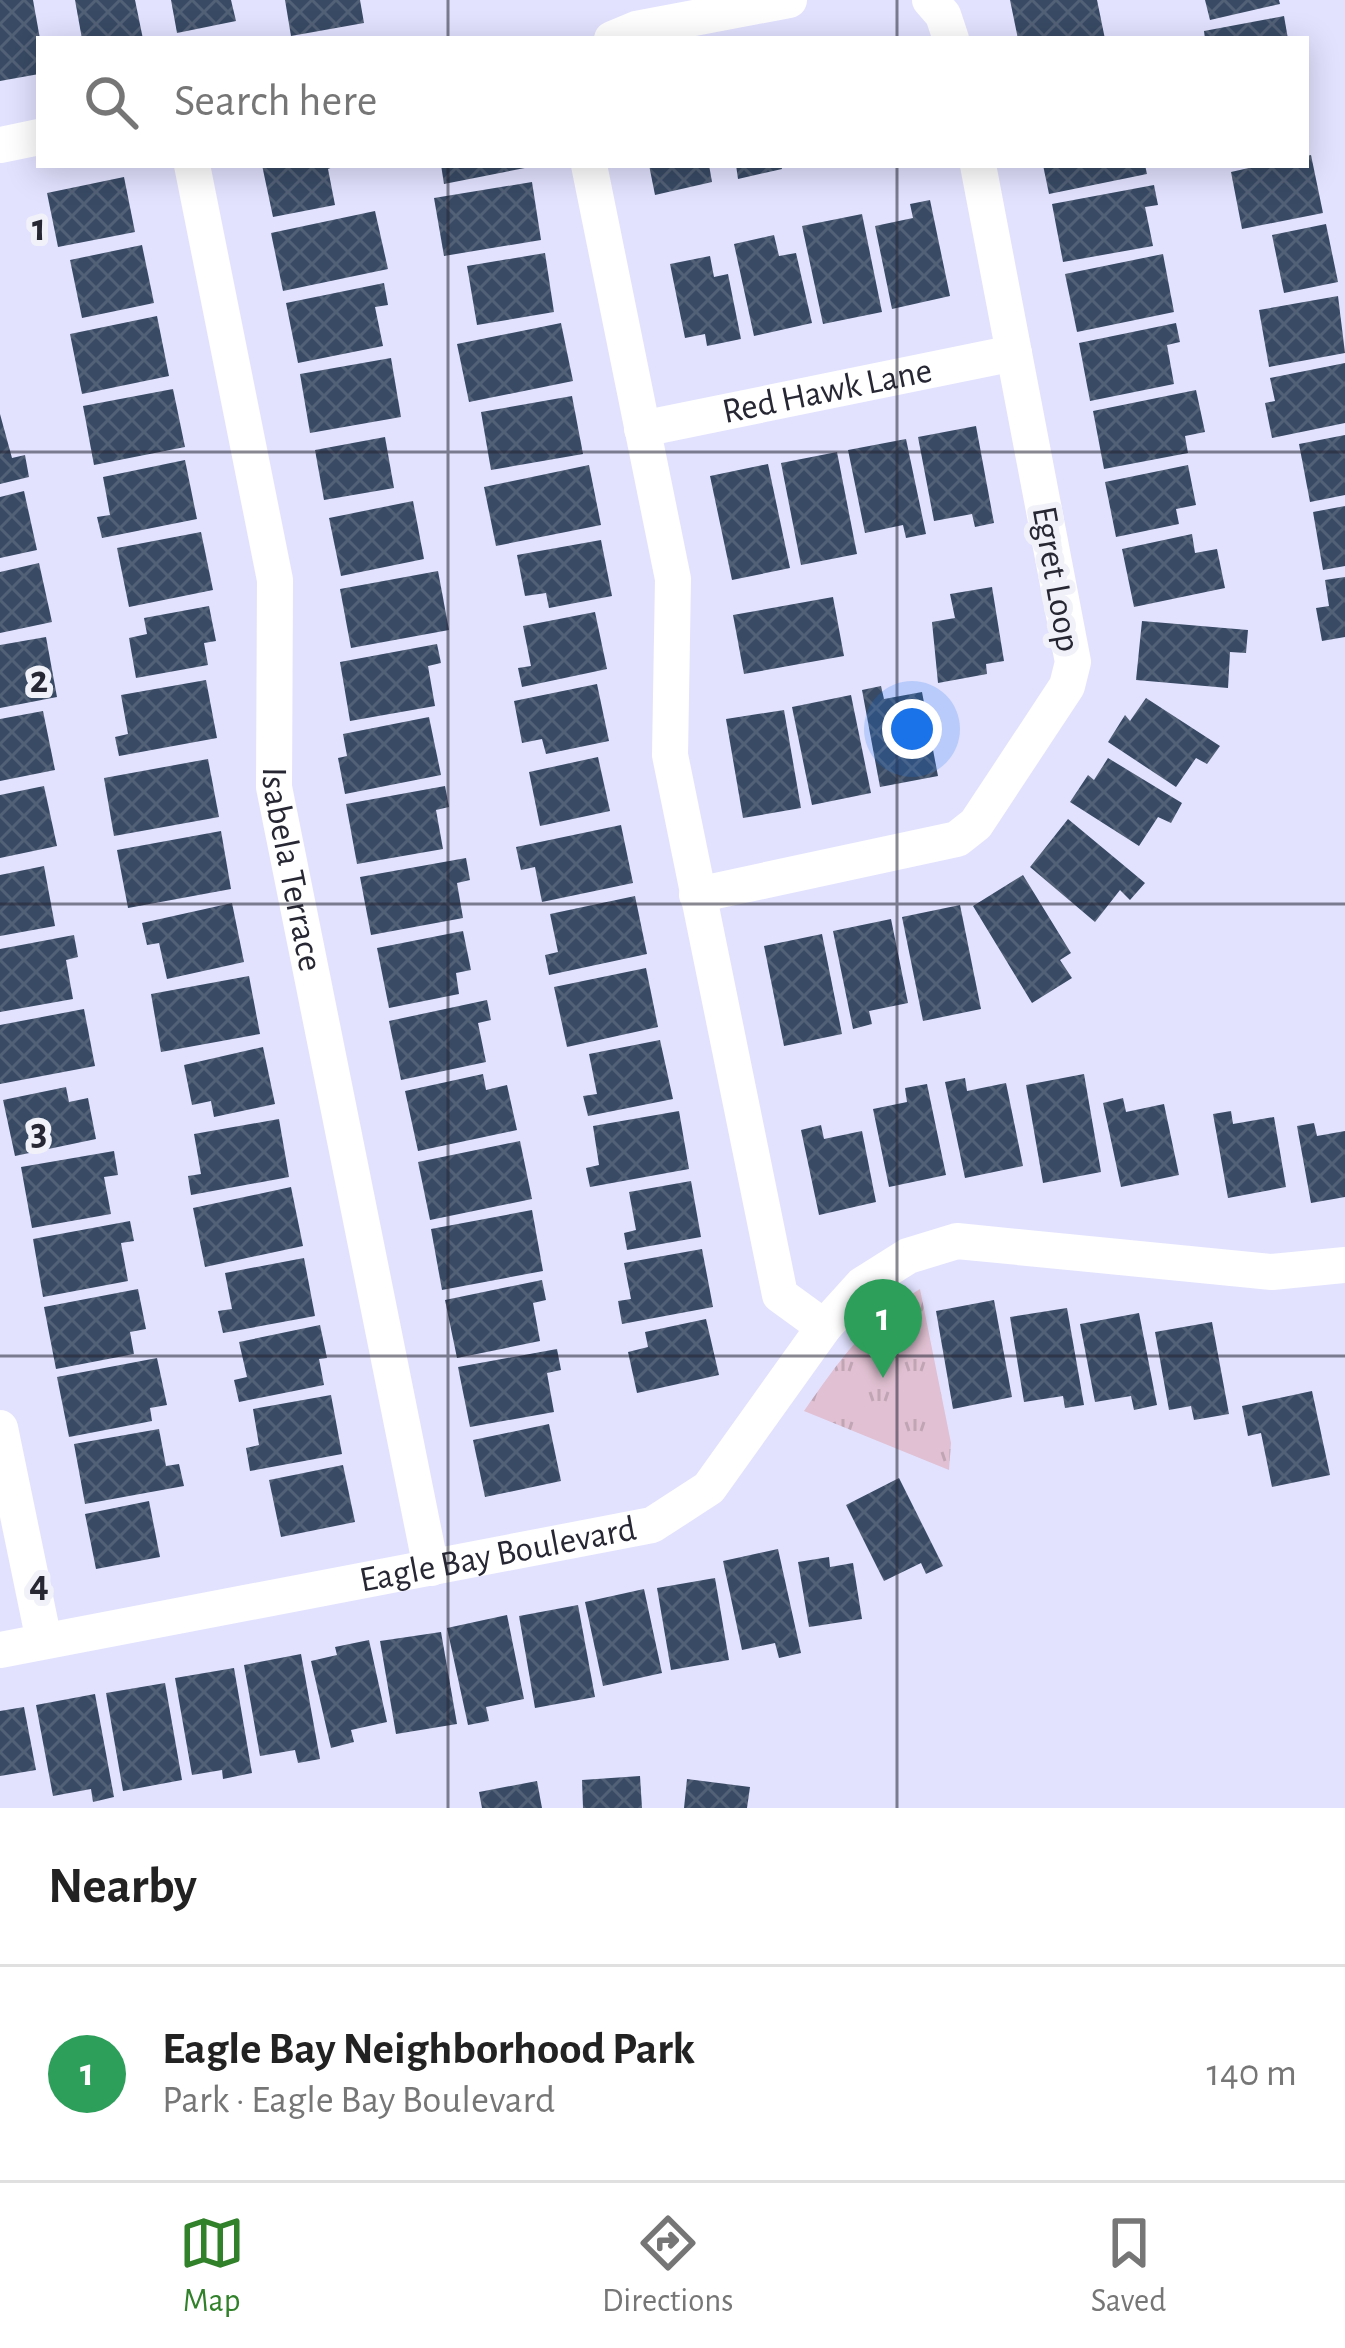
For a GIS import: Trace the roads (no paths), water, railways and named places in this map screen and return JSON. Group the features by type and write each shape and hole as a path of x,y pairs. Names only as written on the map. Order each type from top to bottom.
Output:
{"street":[{"path":"619,36 789,0"},
{"path":"930,0 943,15 950,36"},
{"path":"0,145 36,138"},
{"name":"Isabela Terrace","path":"192,168 275,580 274,787 431,1568"},
{"path":"591,168 673,580 670,755 697,895 780,1295 824,1327"},
{"name":"Egret Loop","path":"697,895 957,839 976,824 1067,686 1073,662 979,168"},
{"name":"Red Hawk Lane","path":"641,429 1014,353"},
{"name":"Eagle Bay Boulevard","path":"0,1650 652,1525 709,1488 824,1327 862,1285 908,1256 957,1241 1272,1272 1327,1267"},
{"path":"0,1428 44,1641"}],"place":[{"name":"Eagle Bay Neighborhood Park","path":"883,1378"}]}
